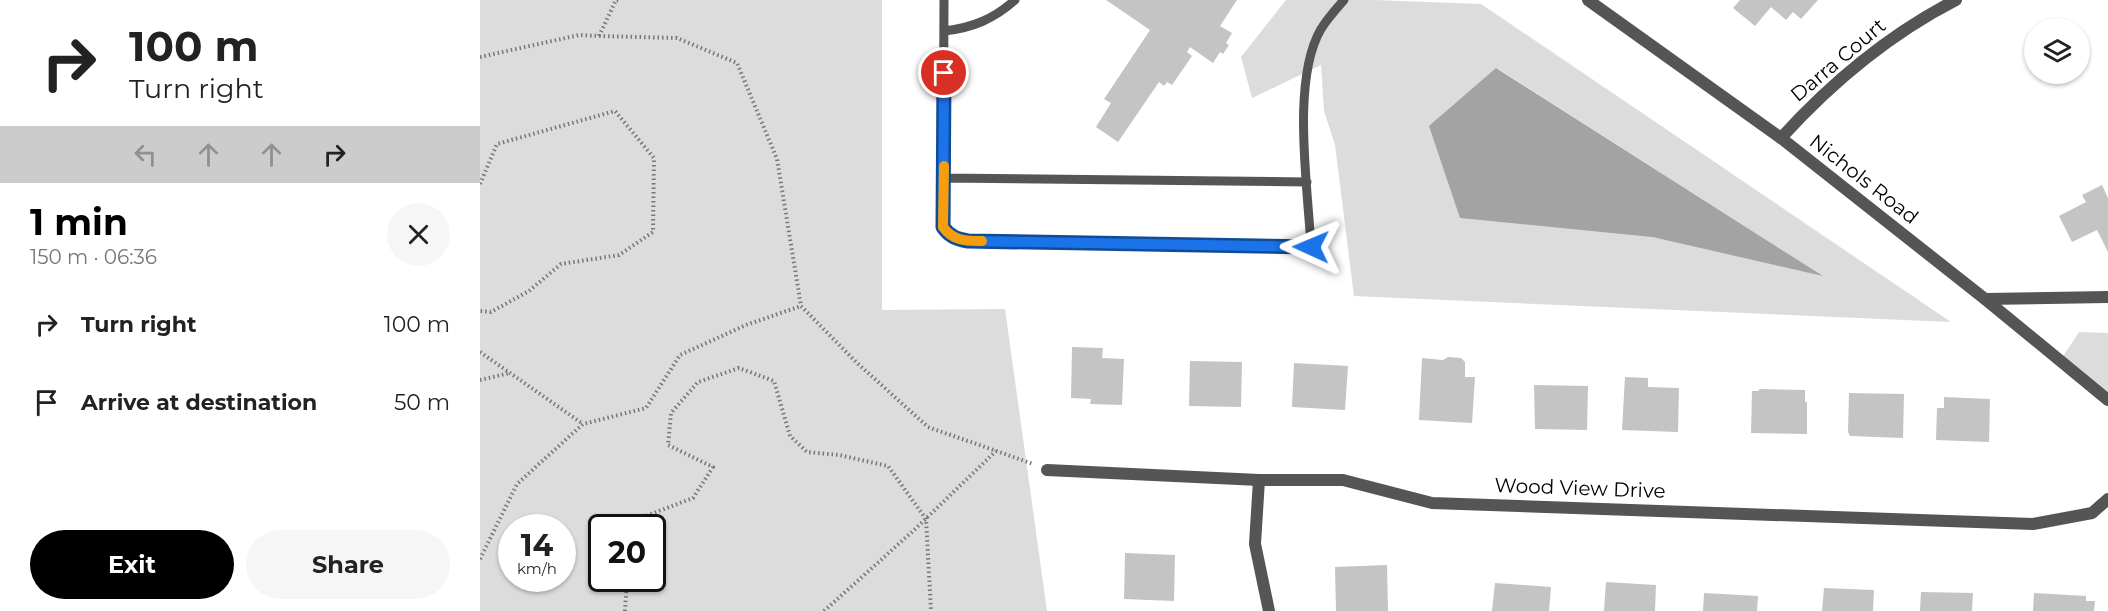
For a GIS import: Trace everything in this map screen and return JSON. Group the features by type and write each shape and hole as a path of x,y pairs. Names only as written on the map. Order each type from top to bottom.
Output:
{"street":[{"name":"Nichols Road","path":"1588,0 1781,138 1985,299 2108,400"},
{"name":"Darra Court","path":"1781,138 1810,106 1860,62 1911,25 1956,0"},
{"path":"1985,299 2108,297"},
{"name":"Wood View Drive","path":"1047,470 1259,480 1343,480 1432,503 2033,524 2092,513 2108,499"},
{"path":"1259,480 1255,544 1269,611"}],"lane":[{"path":"944,0 943,227 949,234 968,241 1311,247 1304,86 1313,48 1321,30 1344,0"},
{"path":"944,31 959,30 983,22 1014,0"},
{"path":"944,178 1307,182"}],"path":[{"path":"599,36 616,0 619,0"},
{"path":"480,57 579,35 676,38 737,63 777,159 801,306 856,362 928,427 1047,470"},
{"path":"480,184 497,144 615,111 654,158 653,232 619,255 561,264 529,291 491,312 480,311"},
{"path":"480,560 517,484 584,424 646,408 680,355 746,325 801,306"},
{"path":"480,352 584,424"},
{"path":"651,514 693,498 714,467 668,445 671,413 698,382 739,368 774,381 790,436 807,452 840,455 888,466 926,519 931,611"},
{"path":"480,380 510,373"},
{"path":"824,611 926,519 996,451"},
{"path":"625,611 626,592"}],"shaded area":[{"path":"480,0 882,0 882,310 1005,309 1047,611 480,611"},
{"path":"1286,0 1374,0 1481,4 1951,322 1354,296 1335,145 1324,111 1321,65 1252,98 1241,57","holes":["1497,68 1821,275 1652,237"]},
{"path":"1496,68 1823,276 1652,237 1460,218 1429,126"},
{"path":"2079,332 2108,333 2108,400 2060,361"}],"building":[{"path":"1106,0 1237,0 1220,26 1232,33 1226,43 1229,45 1223,54 1220,52 1213,63 1190,47 1187,52 1192,56 1172,85 1167,82 1164,86 1159,82 1118,142 1096,127 1111,103 1104,99 1150,30"},
{"path":"1740,0 1818,0 1801,19 1793,12 1786,20 1771,7 1755,26 1733,8"},
{"path":"2102,185 2108,198 2108,252 2097,230 2072,242 2059,216 2086,202 2082,195"},
{"path":"1072,347 1103,348 1102,358 1124,359 1122,405 1090,404 1091,399 1071,398"},
{"path":"1448,357 1461,358 1465,362 1465,377 1475,377 1472,423 1419,420 1422,358 1443,360"},
{"path":"1190,361 1242,362 1241,407 1189,406"},
{"path":"1294,363 1348,366 1345,410 1292,407"},
{"path":"1625,377 1648,378 1648,387 1679,388 1678,432 1622,430"},
{"path":"1534,385 1588,386 1587,430 1535,429"},
{"path":"1760,389 1805,390 1807,434 1751,433 1752,391"},
{"path":"1849,393 1904,394 1903,438 1850,436 1848,432"},
{"path":"1944,397 1990,399 1989,442 1936,440 1937,408 1944,408"},
{"path":"1125,553 1175,555 1174,601 1124,599"},
{"path":"1387,565 1388,611 1336,611 1335,567"},
{"path":"1606,582 1656,585 1655,611 1604,611"},
{"path":"1495,583 1551,587 1549,611 1492,611"},
{"path":"1824,588 1874,590 1873,611 1822,611"},
{"path":"1921,592 1973,593 1972,611 1920,611"},
{"path":"1704,593 1758,596 1757,611 1703,611"},
{"path":"2034,593 2086,596 2086,601 2095,601 2094,611 2033,611"}],"slow traffic":[{"path":"944,166 943,227 956,238 982,241"}],"route":[{"path":"944,73 943,227 956,238 968,241 1311,247"}]}
